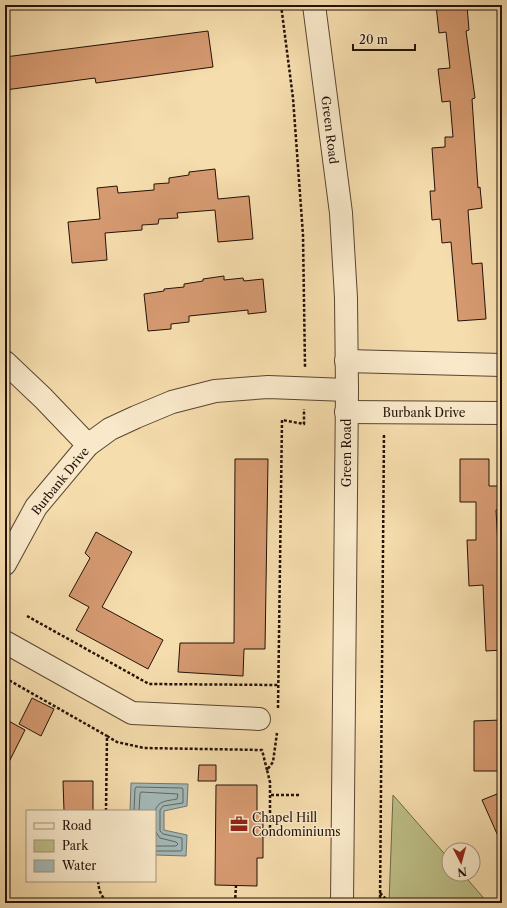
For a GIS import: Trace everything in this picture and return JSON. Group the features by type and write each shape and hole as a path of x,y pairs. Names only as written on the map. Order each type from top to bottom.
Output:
{"street":[{"name":"Green Road","path":"314,5 341,213 346,298 347,390 342,903"},
{"path":"346,361 502,365"},
{"path":"5,362 43,398 88,445"},
{"name":"Burbank Drive","path":"5,564 36,508 88,445 110,429 136,416 172,402 215,391 268,387 347,390"},
{"name":"Burbank Drive","path":"346,412 502,413"},
{"path":"5,642 132,713 271,720"}],"path":[{"path":"280,5 293,98 303,235 305,370"},
{"path":"5,327 9,330"},
{"path":"267,770 273,762 271,720 278,685 282,420 304,424 305,406"},
{"path":"380,903 384,432"},
{"path":"27,616 149,684 278,685"},
{"path":"5,678 117,742 144,748 262,750 270,782 270,836 263,836"},
{"path":"106,810 107,736"},
{"path":"270,795 300,795"},
{"path":"98,882 99,890 102,896 110,903"},
{"path":"235,903 236,885"},
{"path":"380,892 390,903"},
{"path":"140,903 149,900 167,903"}],"green space":[{"path":"393,795 441,850 441,882 470,882 487,902 491,903 389,903"}],"water":[{"path":"131,783 188,784 187,806 164,811 164,830 187,835 186,856 156,855 156,810 130,810"}],"building":[{"path":"436,5 467,5 469,30 466,31 475,98 472,99 478,188 480,187 482,208 468,210 472,264 482,263 486,319 458,321 451,242 442,243 440,219 432,220 430,191 435,191 432,148 445,147 445,137 453,137 450,101 442,102 438,69 450,68 446,32 439,33"},
{"path":"208,31 213,67 96,83 95,78 5,90 5,57"},
{"path":"215,169 218,199 249,196 253,239 218,242 215,210 177,213 178,218 159,219 158,224 142,225 142,230 105,233 107,260 72,263 68,222 100,219 97,188 117,186 118,193 154,190 154,184 169,183 169,178 189,175 189,172"},
{"path":"224,276 224,280 243,278 244,281 263,279 266,312 248,314 248,310 189,316 189,322 171,324 171,329 148,331 144,294 164,291 164,289 184,287 184,284"},
{"path":"235,459 268,459 265,649 244,649 243,676 178,672 180,643 234,643"},
{"path":"460,459 489,459 489,486 499,486 499,509 496,510 502,598 502,650 486,651 483,585 469,586 467,540 476,540 476,502 460,502"},
{"path":"96,532 132,552 102,607 163,640 148,669 76,630 89,607 69,596 90,558 85,553"},
{"path":"32,698 54,709 41,736 19,724"},
{"path":"5,719 25,730 5,770"},
{"path":"502,720 502,771 474,771 474,721"},
{"path":"199,765 216,765 216,781 198,781"},
{"path":"63,781 93,781 93,810 64,810"},
{"name":"Chapel Hill Condominiums","path":"216,785 257,785 257,812 263,812 263,858 257,858 257,886 215,885"},
{"path":"502,792 502,845 482,800"}],"place":[{"name":"Chapel Hill Condominiums","path":"239,824"}]}
